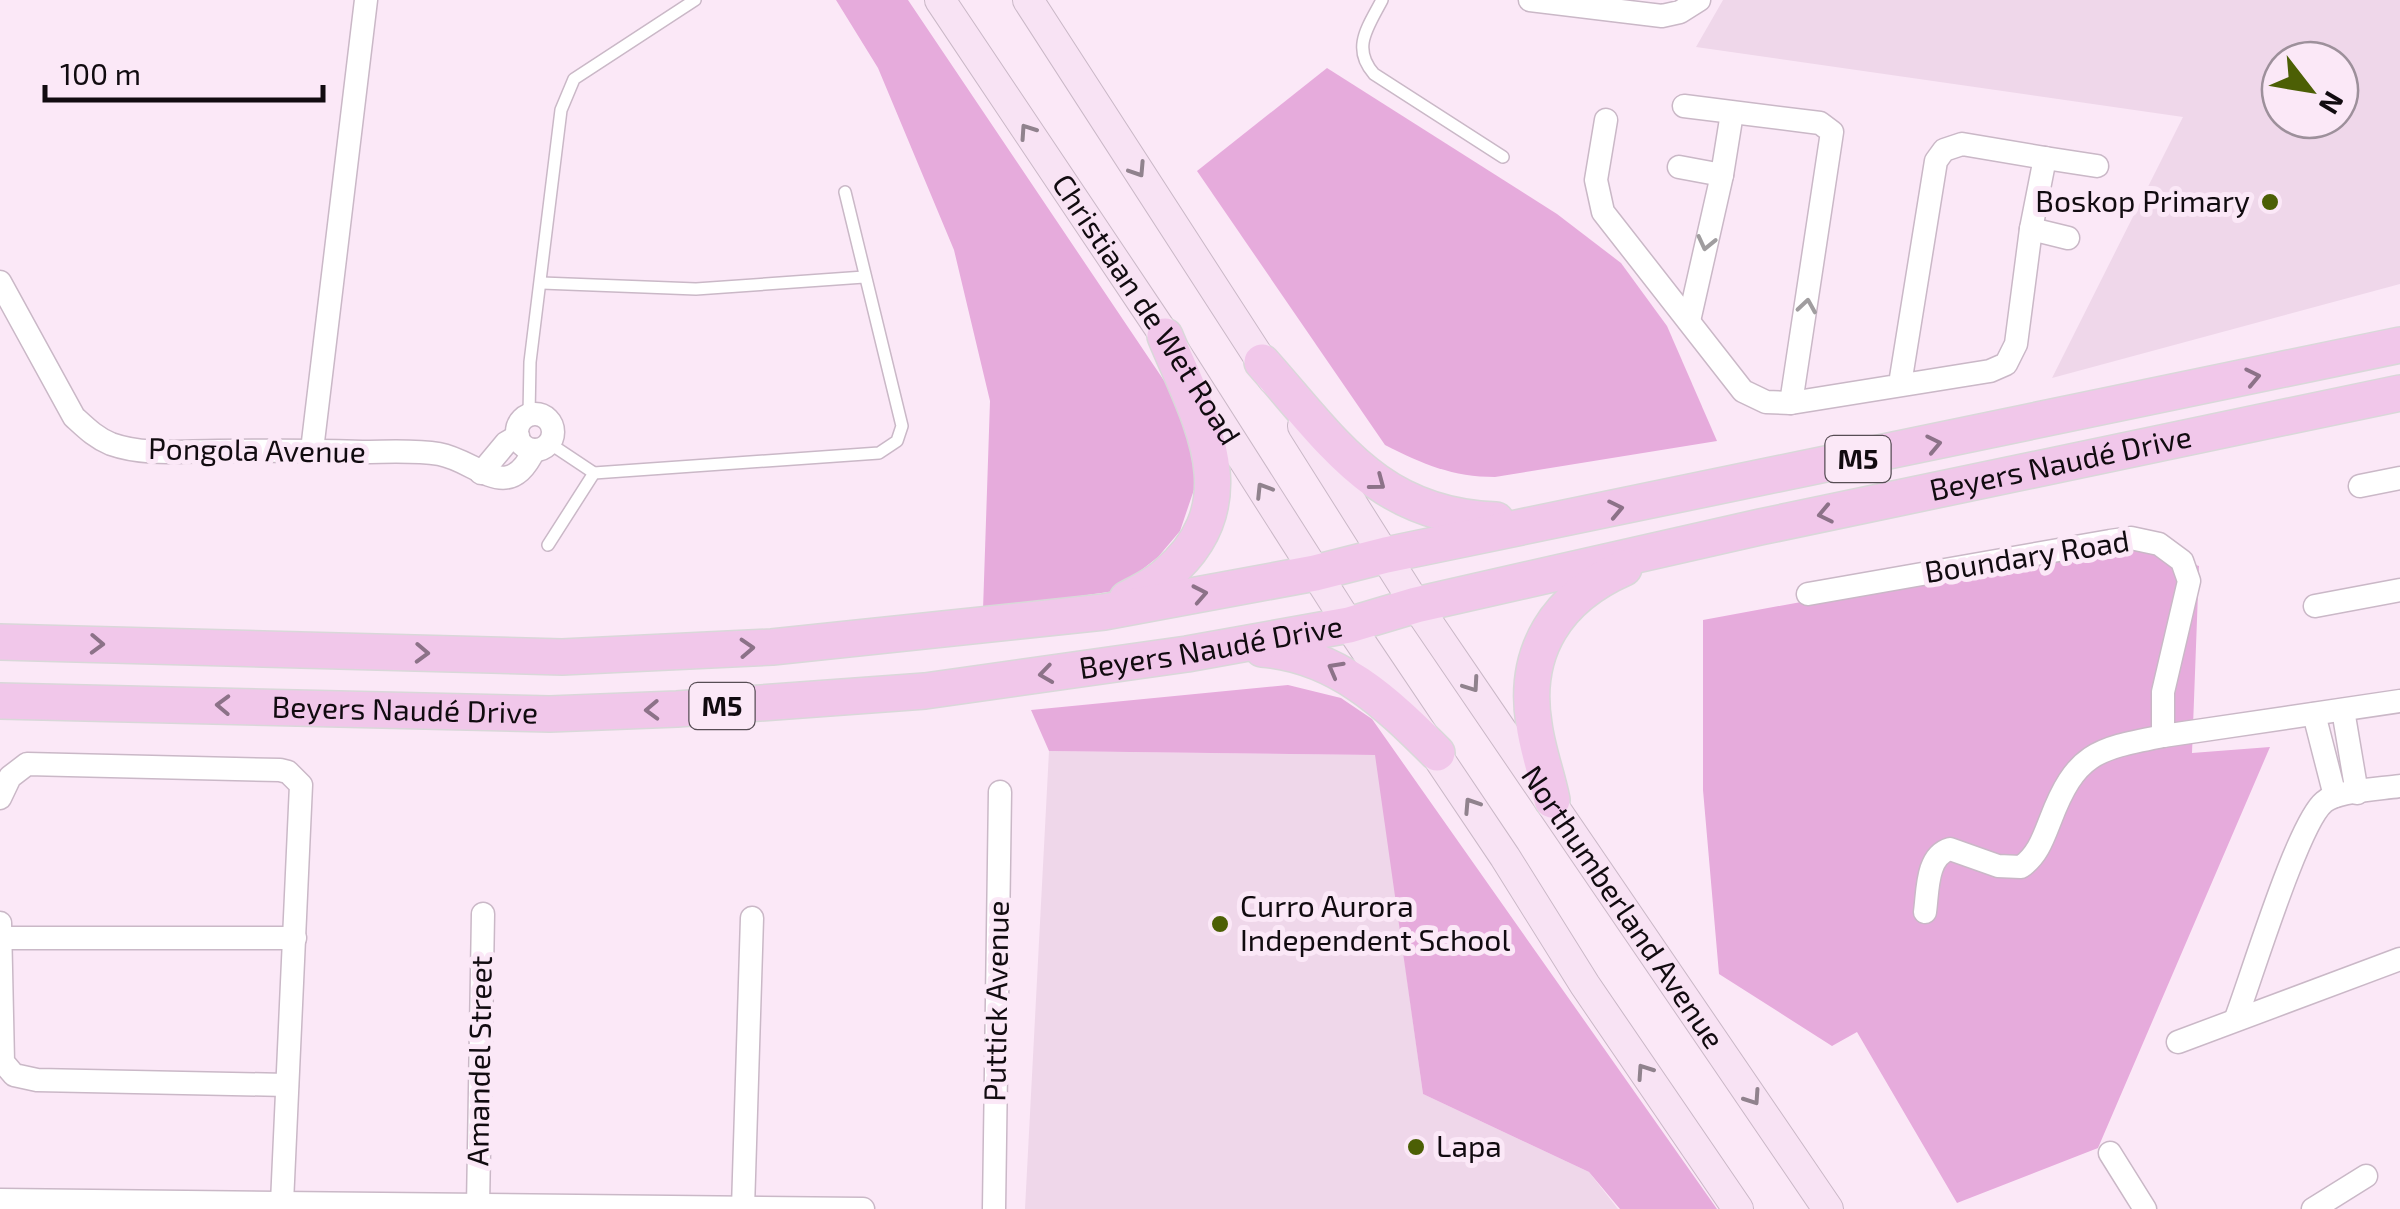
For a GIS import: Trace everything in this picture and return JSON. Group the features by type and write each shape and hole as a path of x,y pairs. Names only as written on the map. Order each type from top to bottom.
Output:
{"main road":[{"name":"Christiaan de Wet Road","path":"940,0 1165,336 1349,625"},
{"path":"1028,0 1416,604"},
{"path":"1104,612 1165,577 1186,555 1203,527 1213,494 1211,448 1165,336"},
{"name":"Beyers Naudé Drive","path":"0,642 562,656 772,647 1104,612 1315,572 2400,345"},
{"path":"1262,362 1353,464 1387,491 1416,507 1455,518 1560,520"},
{"name":"Beyers Naudé Drive","path":"0,700 550,714 925,691 1349,625 1416,604 2400,393"},
{"path":"1552,800 1534,726 1532,690 1539,646 1550,626 1580,596 1607,576 1666,549"},
{"name":"Northumberland Avenue","path":"1416,604 1828,1209"},
{"path":"1349,625 1437,753 1585,985 1738,1209"},
{"path":"1232,646 1283,650 1336,668 1398,714 1437,753"}],"street":[{"path":"312,450 366,0"},
{"path":"1530,0 1662,16 1680,12 1698,0"},
{"path":"1684,106 1820,122 1832,132 1791,402"},
{"path":"1689,321 1732,114"},
{"path":"1606,120 1596,180 1603,212 1742,391 1766,402 1791,402 1990,371 2006,364 2016,344 2031,229 2046,158"},
{"path":"1900,384 1936,161 1944,150 1962,144 2097,166"},
{"path":"1678,167 1722,175"},
{"path":"2031,229 2068,238"},
{"name":"Pongola Avenue","path":"0,282 74,417 90,433 108,442 157,452 312,450 437,454 481,472 506,442 534,443"},
{"path":"529,414 542,415 550,422 553,433 534,443"},
{"name":"Pongola Avenue","path":"529,414 518,425 534,443"},
{"path":"2360,486 2400,478"},
{"name":"Boundary Road","path":"1808,594 2131,538 2159,544 2182,562 2189,581 2163,692 2163,736"},
{"path":"2316,606 2400,590"},
{"path":"1925,912 1938,853 1950,849 1998,866 2021,868 2038,850 2070,779 2098,751 2163,736 2400,701"},
{"path":"2343,710 2346,794"},
{"path":"2314,714 2346,794"},
{"path":"0,798 10,777 27,764 288,772 301,785 282,1203"},
{"path":"2236,1018 2296,853 2318,809 2346,794 2400,786"},
{"name":"Puttick Avenue","path":"994,1209 1000,792"},
{"name":"Amandel Street","path":"478,1208 483,914"},
{"path":"743,1208 752,918"},
{"path":"0,923 3,1062 14,1075 37,1080 288,1085"},
{"path":"0,938 295,938"},
{"path":"2178,1042 2400,959"},
{"path":"2110,1153 2145,1209"},
{"path":"2313,1209 2366,1176"},
{"path":"0,1200 135,1206 282,1203 863,1209"}],"lane":[{"path":"529,414 530,362 561,110 567,90 574,79 695,0"},
{"path":"1382,0 1360,45 1365,64 1374,74 1503,157"},
{"path":"534,443 594,472 880,453 891,448 902,426 845,192"},
{"path":"542,284 696,289 864,277"},
{"path":"548,545 594,472"}],"shaded area":[{"path":"836,0 908,0 1169,388 1201,469 1180,531 1158,557 1115,591 983,610 990,401 954,250 878,68"},
{"name":"Boskop Primary","path":"1723,0 2400,0 2400,284 2052,378 2183,117 1696,47"},
{"path":"1327,68 1557,214 1621,263 1667,326 1717,441 1495,477 1438,468 1385,445 1197,171"},
{"path":"2128,542 2199,566 2192,753 2270,747 2098,1148 1957,1203 1857,1032 1832,1046 1719,974 1703,790 1703,620"},
{"path":"1288,685 1341,698 1372,719 1717,1209 1620,1209 1589,1172 1423,1094 1375,755 1049,751 1031,710"},
{"name":"Curro Aurora Independent School","path":"1049,751 1376,755 1423,1094 1589,1172 1618,1209 1025,1209"}],"place":[{"name":"Boskop Primary","path":"2270,202"},
{"name":"Curro Aurora Independent School","path":"1220,924"},
{"name":"Lapa","path":"1416,1147"}]}
